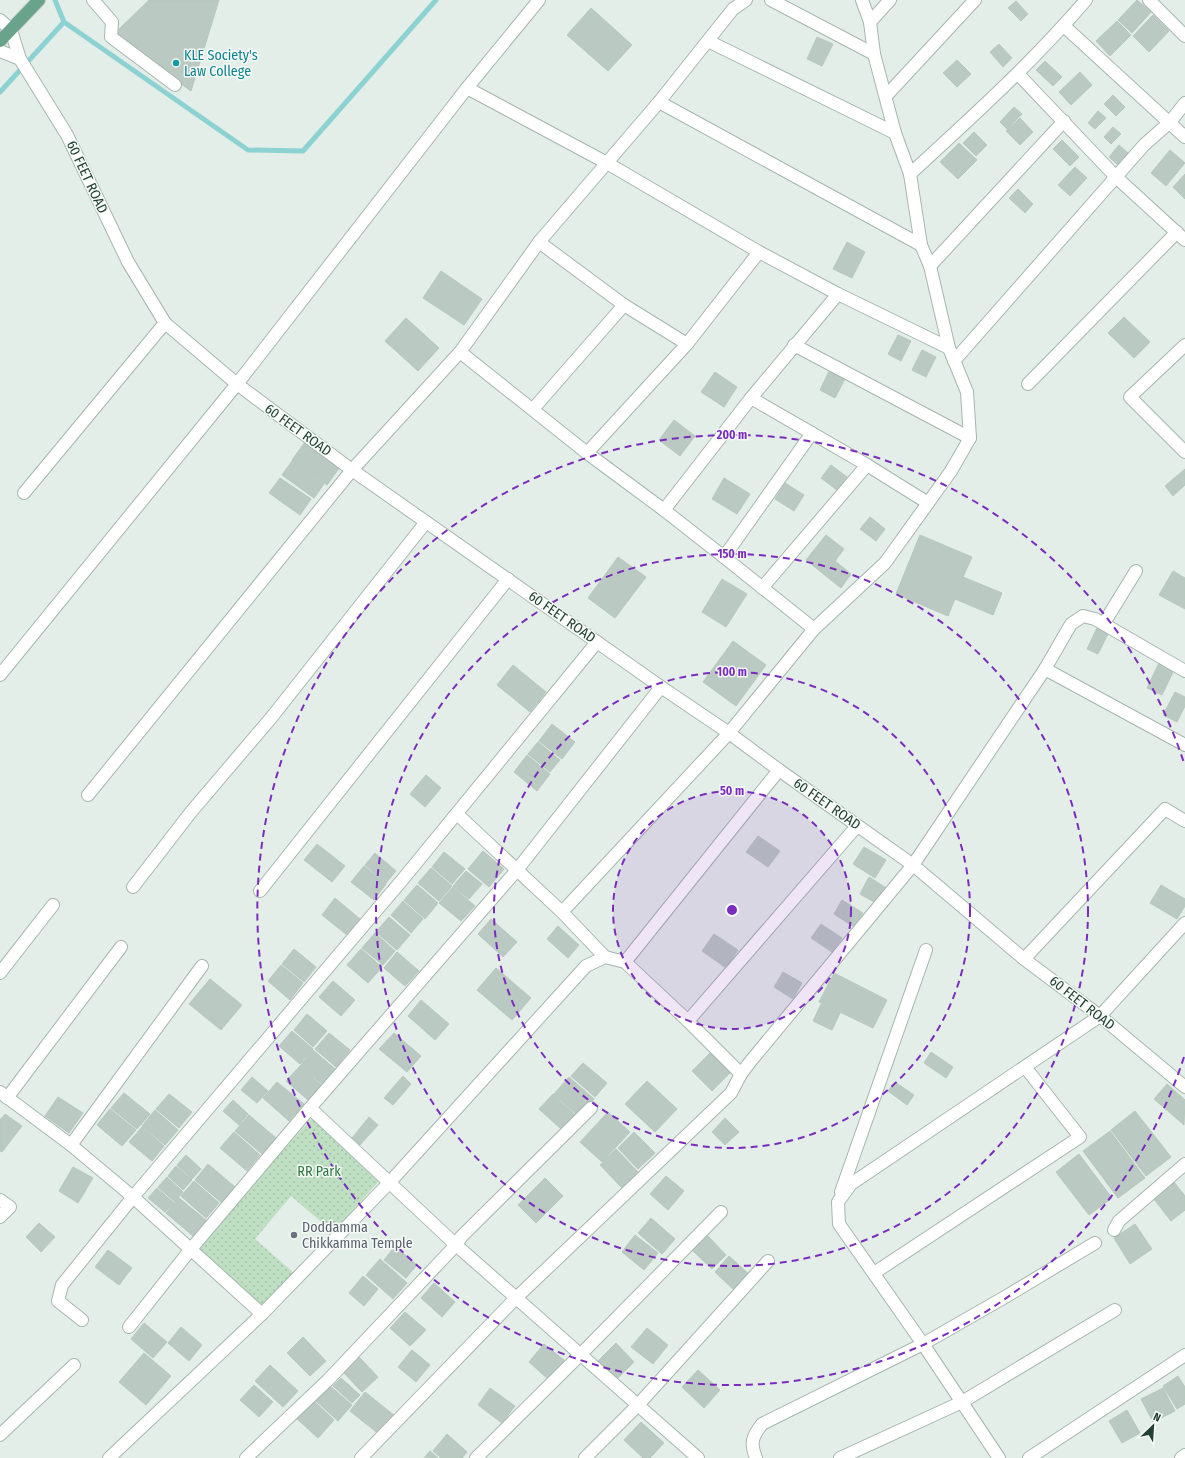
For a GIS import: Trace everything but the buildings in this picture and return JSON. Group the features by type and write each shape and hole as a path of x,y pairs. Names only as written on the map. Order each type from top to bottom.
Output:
{"main road":[{"path":"0,40 39,0"}],"street":[{"path":"93,0 112,22 111,38 175,85"},
{"path":"0,675 237,384 467,88 539,0"},
{"path":"88,795 352,470 460,352 539,242 659,102 733,9 746,0"},
{"path":"772,0 874,54"},
{"path":"562,912 729,733 814,630 886,563 951,471 970,438 967,392 949,348 930,266 922,245 910,174 895,134 874,54 870,22 862,0"},
{"path":"870,22 890,0"},
{"path":"886,96 975,0"},
{"path":"910,174 1018,74 1064,26 1086,0"},
{"path":"1149,0 1185,36"},
{"path":"0,20 11,30"},
{"path":"1064,26 1185,137"},
{"name":"60 FEET ROAD","path":"11,30 21,59 68,135 128,262 165,323 237,384 352,470 729,733 913,865 1024,959 1100,1016 1185,1087"},
{"path":"708,40 895,134"},
{"path":"0,51 21,59"},
{"path":"1018,74 1116,176 1181,236 1028,384"},
{"path":"467,88 606,163 759,252 838,294 949,348"},
{"path":"659,102 922,245"},
{"path":"954,361 1116,176 1144,145 1170,122 1185,103"},
{"path":"930,266 1064,121"},
{"path":"539,242 624,305 687,344"},
{"path":"587,454 687,344 759,252"},
{"path":"664,510 751,398 838,294"},
{"path":"533,409 624,305"},
{"path":"24,493 165,323"},
{"path":"794,345 970,438"},
{"path":"1185,347 1130,397 1185,452"},
{"path":"460,352 533,409 587,454 724,556 814,630"},
{"path":"751,398 867,465 928,503"},
{"path":"724,556 812,433"},
{"path":"762,588 867,465"},
{"path":"134,887 192,812 270,718 426,522"},
{"path":"1104,623 1136,571"},
{"path":"260,891 508,579"},
{"path":"361,1458 516,1298 731,1093 742,1074 913,865 1046,669 1071,624 1083,616 1095,619 1185,671"},
{"path":"82,1320 58,1301 62,1285 133,1197 403,879 597,642"},
{"path":"1046,669 1185,745"},
{"path":"129,1327 191,1249 310,1108 517,870 661,687"},
{"path":"625,962 779,770"},
{"path":"1024,959 1165,809 1185,821"},
{"path":"457,814 562,912 605,957 625,962 742,1074"},
{"path":"688,1021 857,826"},
{"path":"0,973 53,906"},
{"path":"838,1202 850,1184 1100,1016 1185,923"},
{"path":"121,947 3,1095 71,1145 133,1197 262,1314"},
{"path":"926,950 838,1202 839,1224 923,1344 999,1458"},
{"path":"109,1458 262,1314 390,1182 586,966 605,957"},
{"path":"71,1145 202,966"},
{"path":"874,1273 1080,1136 1025,1067"},
{"path":"310,1108 456,1245 582,1354 698,1458"},
{"path":"246,1458 328,1380 456,1245 461,1237 591,1108"},
{"path":"1114,1230 1119,1221 1185,1164"},
{"path":"0,1200 10,1207 0,1217"},
{"path":"476,1458 582,1354 721,1212"},
{"path":"756,1458 752,1448 753,1439 762,1424 923,1344 1095,1244"},
{"path":"585,1458 638,1405 768,1261"},
{"path":"840,1458 962,1402 1115,1310"},
{"path":"1029,1458 1185,1355"},
{"path":"0,1435 74,1365"},
{"path":"1181,1458 1185,1456"}],"green space":[{"name":"RR Park","path":"314,1116 382,1178 333,1232 291,1196 255,1239 295,1274 263,1309 195,1247"}],"waterway":[{"path":"55,0 64,22"},
{"path":"0,92 64,22 248,150 303,151 436,0"}],"place":[{"name":"KLE Society's Law College","path":"176,63"},
{"name":"Doddamma Chikkamma Temple","path":"294,1235"}]}
